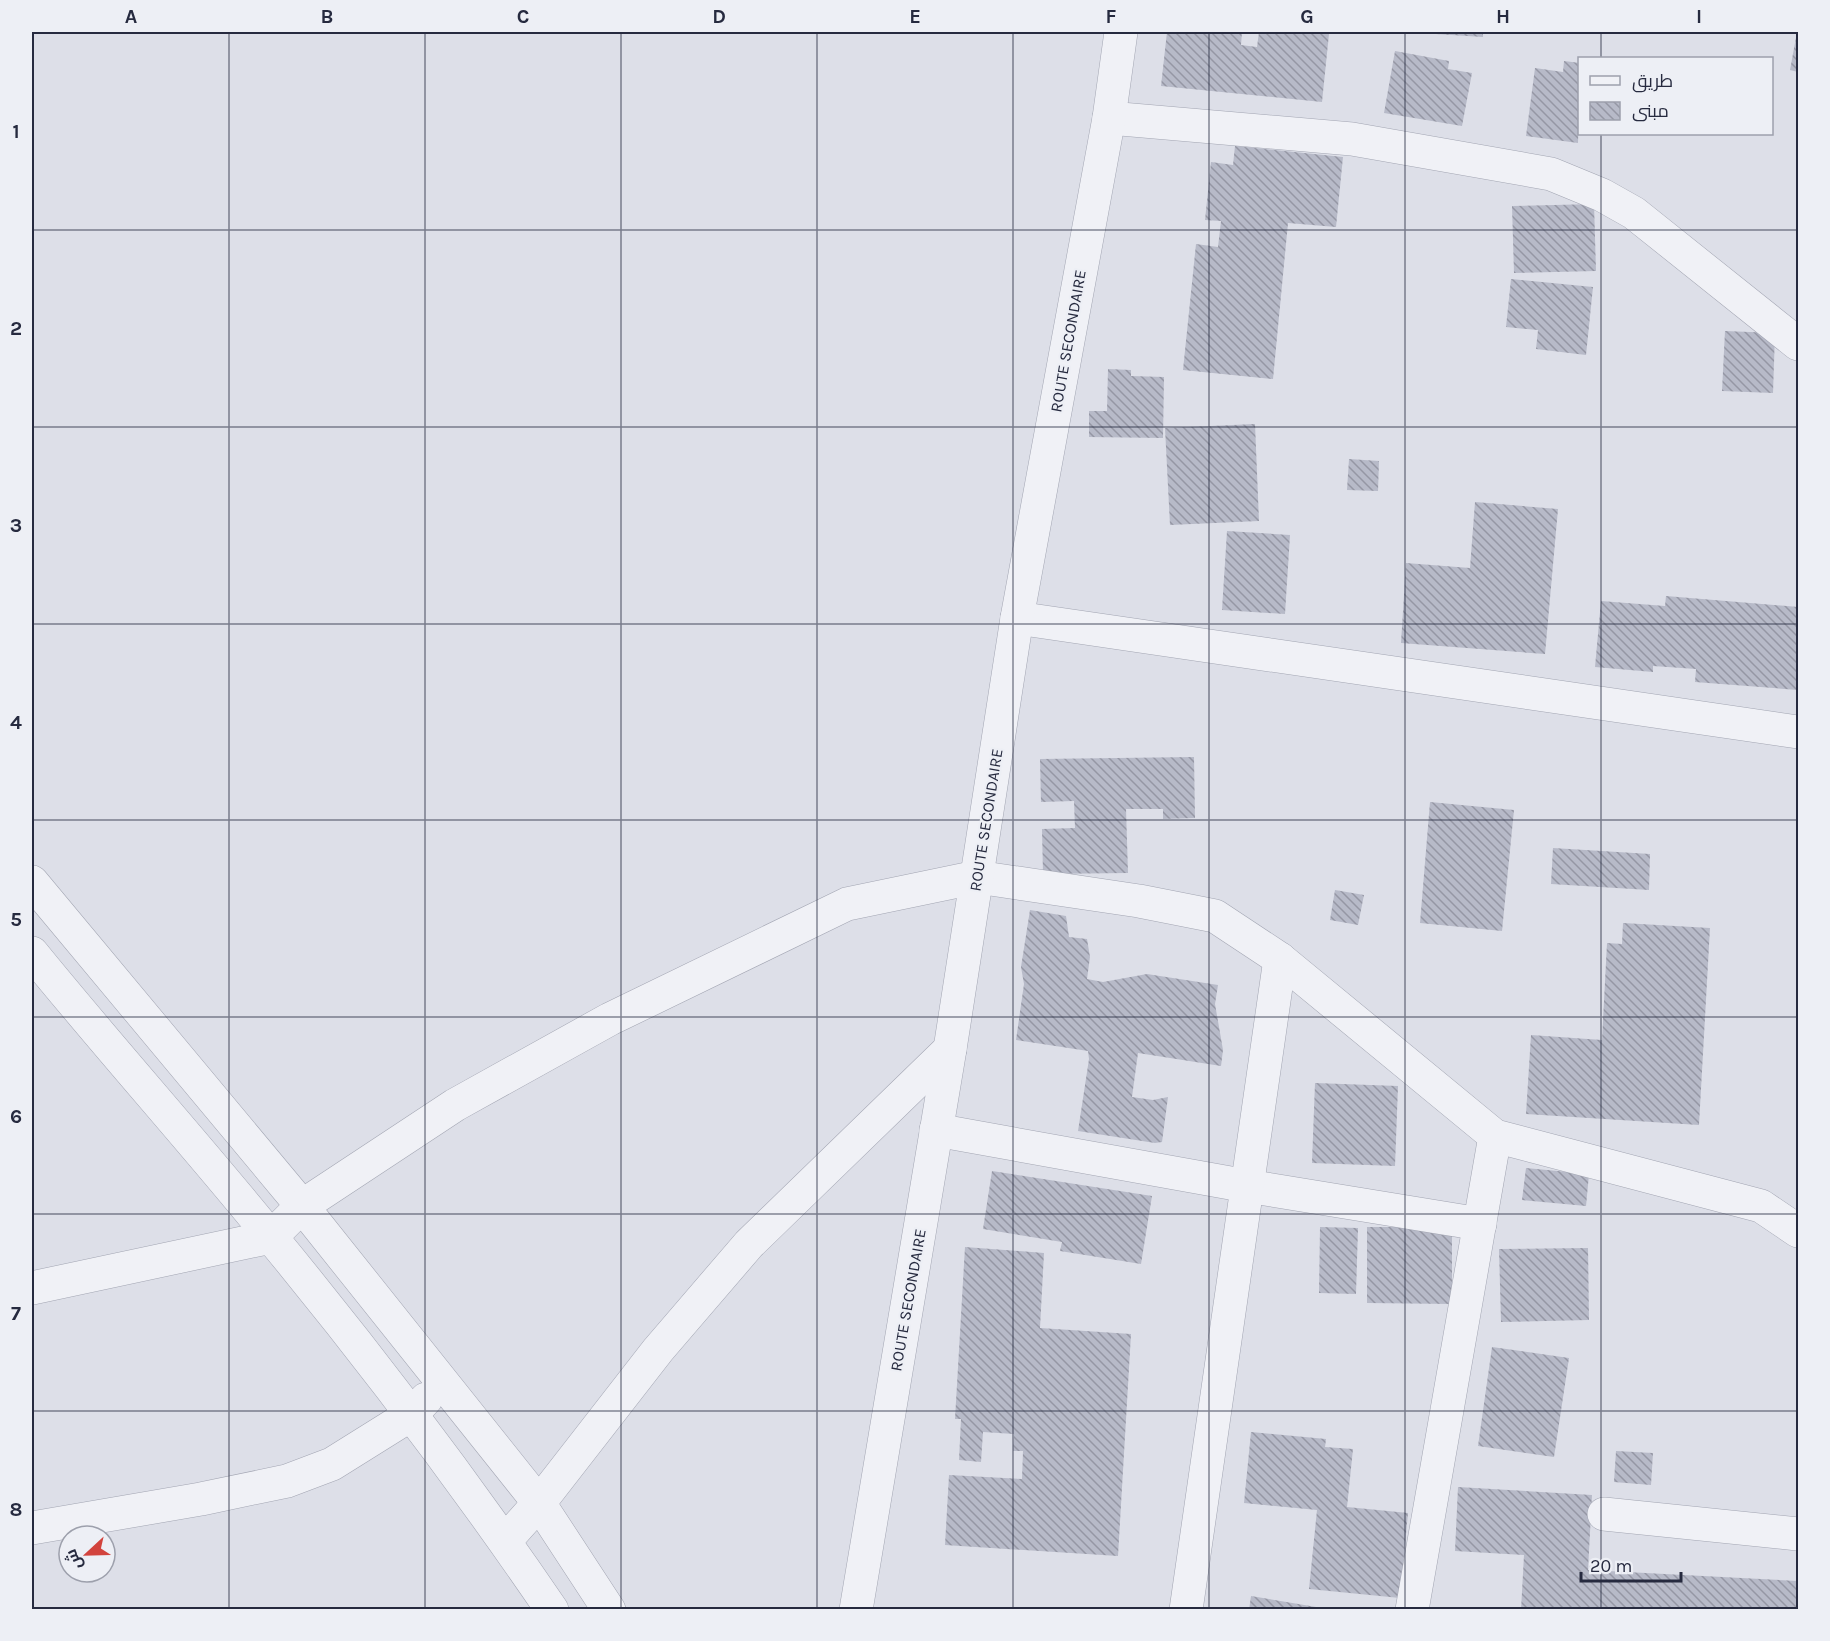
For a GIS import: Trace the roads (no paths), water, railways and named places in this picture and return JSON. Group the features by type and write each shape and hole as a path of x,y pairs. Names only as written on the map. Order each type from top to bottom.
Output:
{"street":[{"name":"ROUTE SECONDAIRE","path":"856,1610 950,1050 1017,618 1109,118 1121,32"},
{"path":"1109,118 1352,139 1551,174 1602,195 1634,213 1798,344"},
{"path":"1017,618 1798,732"},
{"path":"32,1288 271,1237 302,1206 455,1105 610,1018 847,904 977,878 1139,901 1215,916 1280,960 1495,1136 1761,1206 1798,1231"},
{"path":"32,882 302,1206 538,1503 609,1610"},
{"path":"32,953 271,1237 412,1414 505,1541 552,1610"},
{"path":"1186,1610 1280,960"},
{"path":"505,1541 538,1503 658,1350 749,1244 950,1050"},
{"path":"936,1130 1247,1186 1480,1224"},
{"path":"1412,1610 1495,1136"},
{"path":"32,1528 201,1499 287,1481 332,1464 412,1414 442,1383"},
{"path":"1604,1514 1798,1534"}]}
